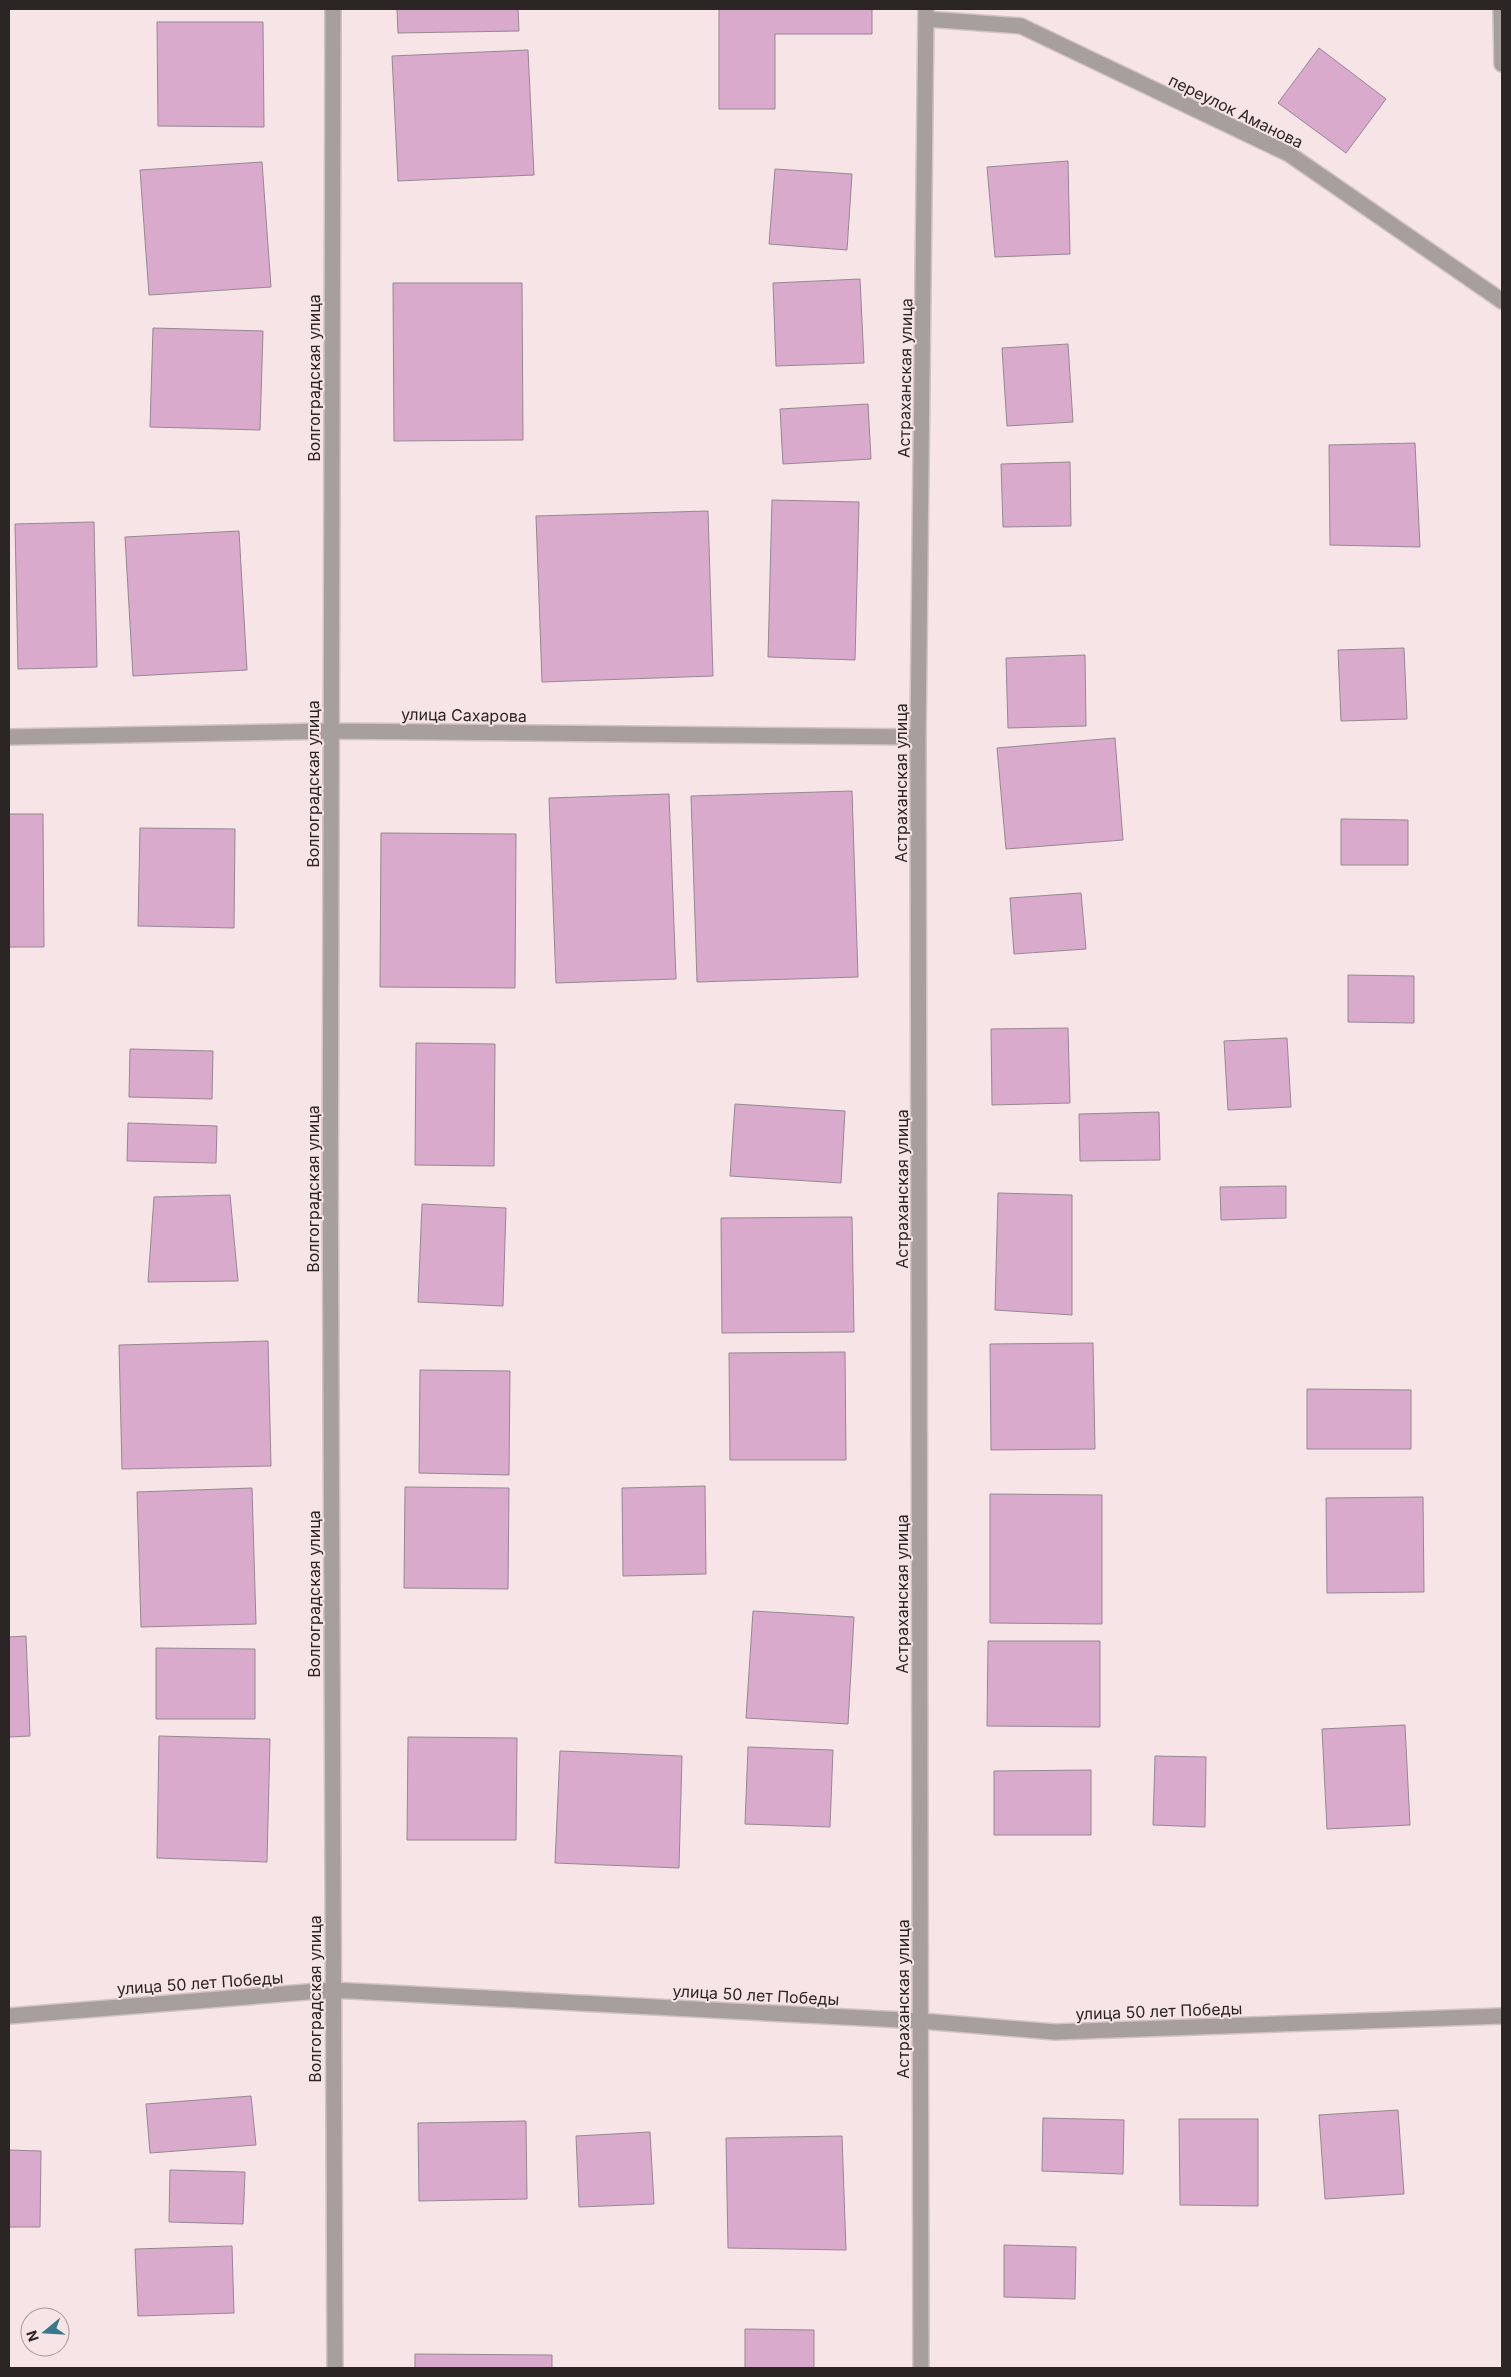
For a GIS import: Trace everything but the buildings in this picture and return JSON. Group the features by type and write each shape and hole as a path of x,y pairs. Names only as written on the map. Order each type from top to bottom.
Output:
{"street":[{"name":"Волгоградская улица","path":"333,9 330,731 332,1990 335,2368"},
{"path":"1501,9 1502,64"},
{"name":"переулок Аманова","path":"926,14 1021,26 1289,154 1502,301"},
{"name":"Астраханская улица","path":"921,2368 918,737 926,14"},
{"name":"улица Сахарова","path":"9,738 330,731 918,737"},
{"name":"улица 50 лет Победы","path":"9,2016 332,1990 921,2021 1055,2032 1502,2016"}]}
